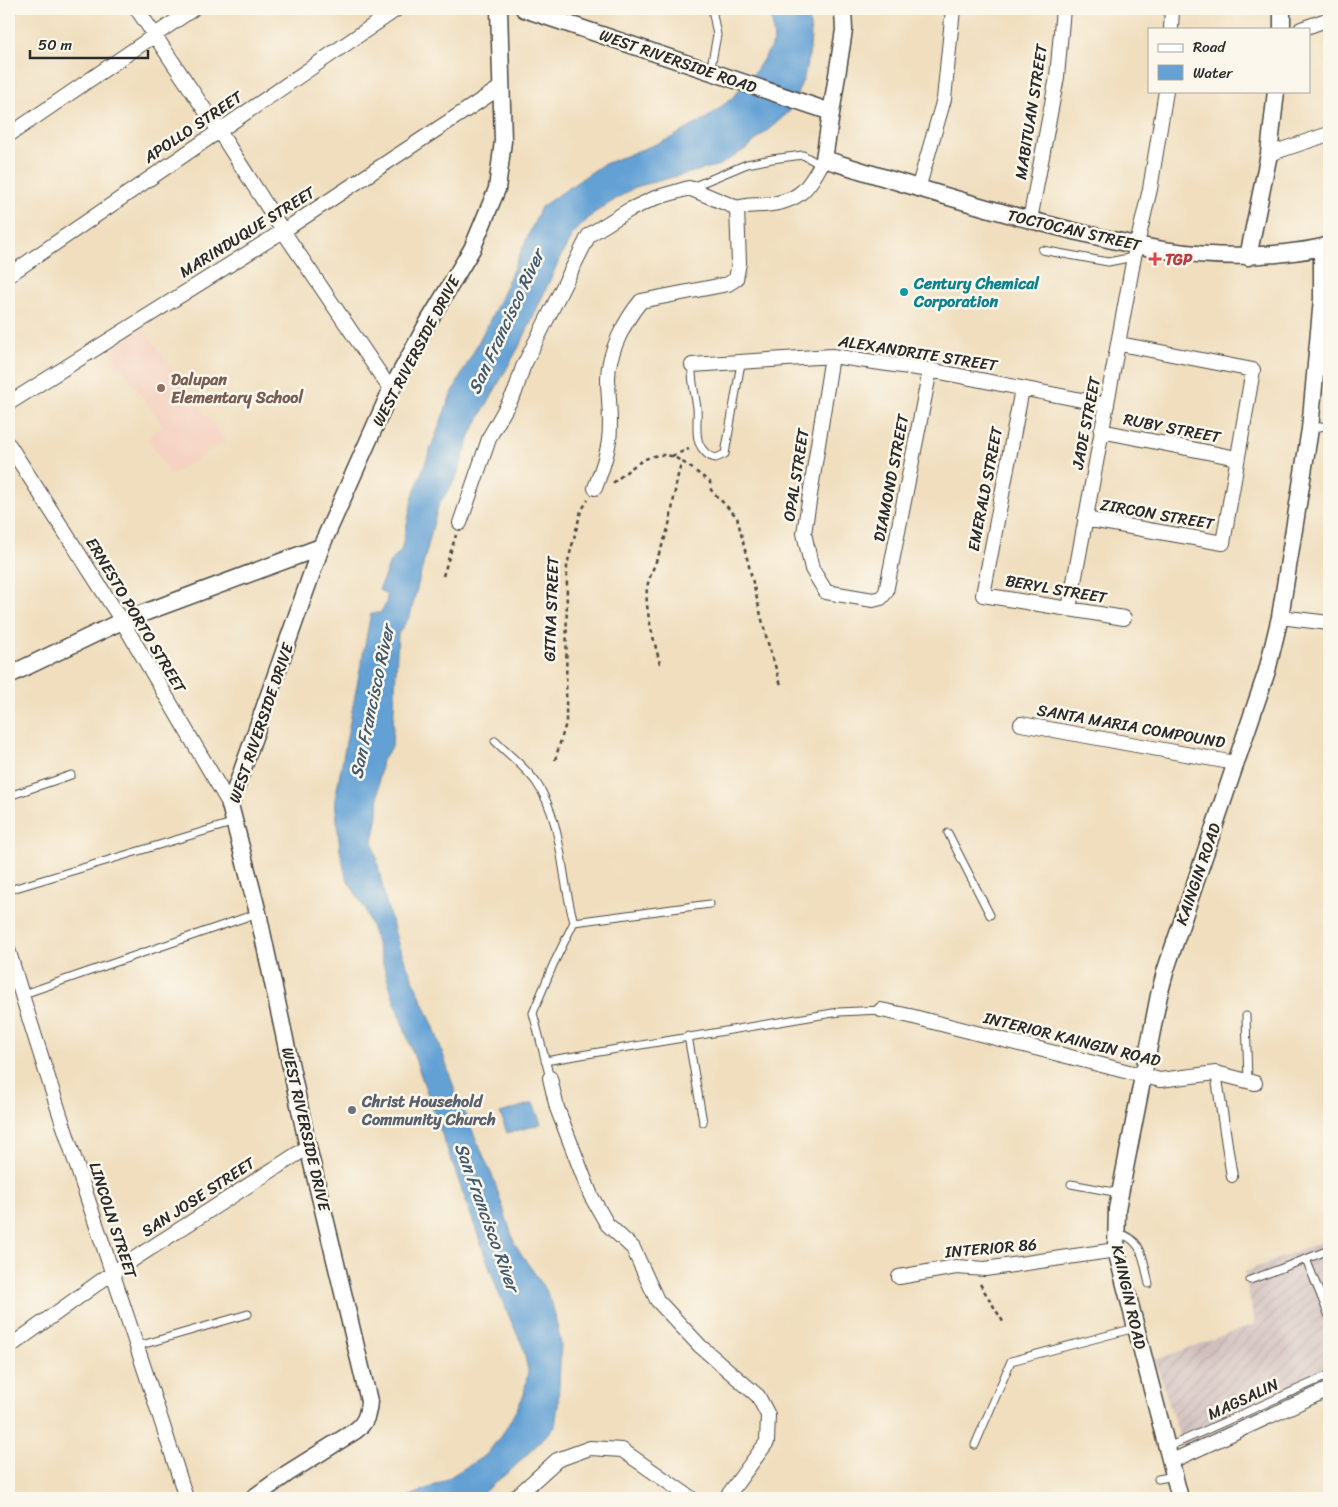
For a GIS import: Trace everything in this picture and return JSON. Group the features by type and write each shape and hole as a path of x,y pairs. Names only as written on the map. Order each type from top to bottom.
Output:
{"street":[{"path":"137,9 220,130 283,232 391,390"},
{"path":"9,135 194,9"},
{"name":"APOLLO STREET","path":"9,275 397,9"},
{"name":"WEST RIVERSIDE DRIVE","path":"253,1498 363,1425 368,1413 368,1387 308,1146 258,913 236,822 230,805 321,547 391,390 427,324 472,249 497,189 503,141 499,9"},
{"name":"WEST RIVERSIDE ROAD","path":"524,9 831,112"},
{"path":"460,523 490,436 515,392 523,367 589,235 629,210 655,198 689,188 737,208 786,202 796,198 811,182 823,162 844,30 843,9"},
{"path":"918,189 944,99 953,9"},
{"name":"MABITUAN STREET","path":"1030,220 1057,77 1063,9"},
{"path":"1172,9 1172,28"},
{"path":"1282,9 1282,28"},
{"path":"1304,28 1329,19"},
{"name":"MARINDUQUE STREET","path":"9,402 283,232 501,87"},
{"name":"JADE STREET","path":"1069,609 1101,431 1150,189 1166,92"},
{"path":"1248,257 1269,154 1276,92"},
{"path":"1269,154 1329,134"},
{"name":"TOCTOCAN STREET","path":"823,162 1136,251 1248,257 1326,247"},
{"path":"595,488 606,460 610,439 609,371 612,357 625,327 641,301 728,284 736,279 739,263 737,208"},
{"name":"KAINGIN ROAD","path":"1180,1498 1116,1250 1120,1193 1144,1077 1153,1022 1166,969 1267,671 1280,617 1310,429 1326,247"},
{"path":"1120,344 1253,370 1237,458"},
{"name":"ALEXANDRITE STREET","path":"692,365 832,356 930,370 1107,405"},
{"name":"OPAL STREET","path":"832,356 804,534 812,569 826,592 873,600 881,598 886,592"},
{"name":"DIAMOND STREET","path":"886,592 930,370"},
{"name":"EMERALD STREET","path":"983,595 1022,389"},
{"name":"RUBY STREET","path":"1101,431 1237,458"},
{"name":"ERNESTO PORTO STREET","path":"9,445 122,621 230,805"},
{"name":"ZIRCON STREET","path":"1085,519 1223,543 1237,458"},
{"path":"9,675 122,621 321,547"},
{"name":"BERYL STREET","path":"983,595 1124,618"},
{"path":"1280,617 1329,623"},
{"name":"SANTA MARIA COMPOUND","path":"1021,724 1235,763"},
{"name":"LINCOLN STREET","path":"9,952 186,1498"},
{"name":"INTERIOR KAINGIN ROAD","path":"881,1010 919,1018 1144,1077 1169,1080 1199,1074 1216,1073 1251,1082"},
{"path":"1216,1073 1232,1178"},
{"path":"550,1078 557,1108 591,1196 607,1224 633,1248 657,1300 700,1346 758,1396 768,1415 767,1442 726,1498"},
{"name":"SAN JOSE STREET","path":"9,1347 112,1273 308,1146"},
{"name":"INTERIOR 86","path":"899,1277 956,1267 985,1269 1116,1250"},
{"path":"1171,1461 1329,1389"},
{"path":"515,1498 557,1460 590,1448 622,1450 691,1498"}],"lane":[{"path":"710,72 717,35 712,9"},
{"path":"689,188 747,164 772,159 803,155 823,162"},
{"path":"1042,250 1108,262 1136,251"},
{"path":"692,365 691,379 700,445 712,458 722,457 725,454 741,363"},
{"path":"1310,429 1329,425"},
{"path":"495,741 535,781 550,807 558,836 568,903 574,922 533,1013 550,1078"},
{"path":"9,796 71,774"},
{"path":"9,890 236,822"},
{"path":"948,833 990,915"},
{"path":"574,922 710,904"},
{"path":"22,994 258,913"},
{"path":"545,1061 839,1012 881,1010"},
{"path":"1246,1016 1251,1082"},
{"path":"688,1036 703,1122"},
{"path":"1071,1184 1120,1193"},
{"path":"1116,1233 1126,1234 1135,1241 1142,1252 1149,1284"},
{"path":"1250,1280 1329,1250"},
{"path":"1306,1259 1329,1316"},
{"path":"138,1346 248,1314"},
{"path":"975,1445 1011,1361 1135,1328"},
{"name":"MAGSALIN","path":"1158,1479 1171,1461 1329,1375"}],"path":[{"path":"595,488 604,491 638,462 660,456 672,456 700,445"},
{"path":"672,456 710,482 711,490 737,517 767,640 781,685"},
{"path":"660,664 647,604 648,581 653,573 671,516 677,475 682,463"},
{"name":"GITNA STREET","path":"555,760 566,723 567,565 581,511 595,488"},
{"path":"443,576 460,523"}],"shaded area":[{"name":"Dalupan Elementary School","path":"143,328 226,441 171,475 148,437 163,426 109,349"},
{"path":"1329,1239 1329,1385 1183,1448 1155,1360 1255,1324 1244,1272"}],"water":[{"name":"San Francisco River","path":"771,9 807,9 811,33 810,50 804,77 790,111 747,148 720,165 635,187 594,213 573,234 522,341 471,433 456,478 438,506 410,616 398,634 392,747 382,760 379,778 378,816 373,841 385,899 399,947 435,1030 455,1091 494,1180 515,1245 546,1290 554,1311 561,1344 555,1427 511,1470 476,1498 406,1498 440,1483 486,1455 506,1429 524,1395 528,1371 523,1347 499,1294 393,997 365,909 346,877 340,850 335,799 371,613 380,613 386,604 387,595 379,590 390,562 401,551 413,496 450,397 495,310 541,207 602,165 669,139 707,118 731,99 755,72 774,42"},
{"path":"533,1103 541,1124 507,1133 500,1113"}],"place":[{"name":"TGP","path":"1155,259"},
{"name":"Century Chemical Corporation","path":"904,292"},
{"name":"Dalupan Elementary School","path":"161,388"},
{"name":"Christ Household Community Church","path":"352,1110"}]}
